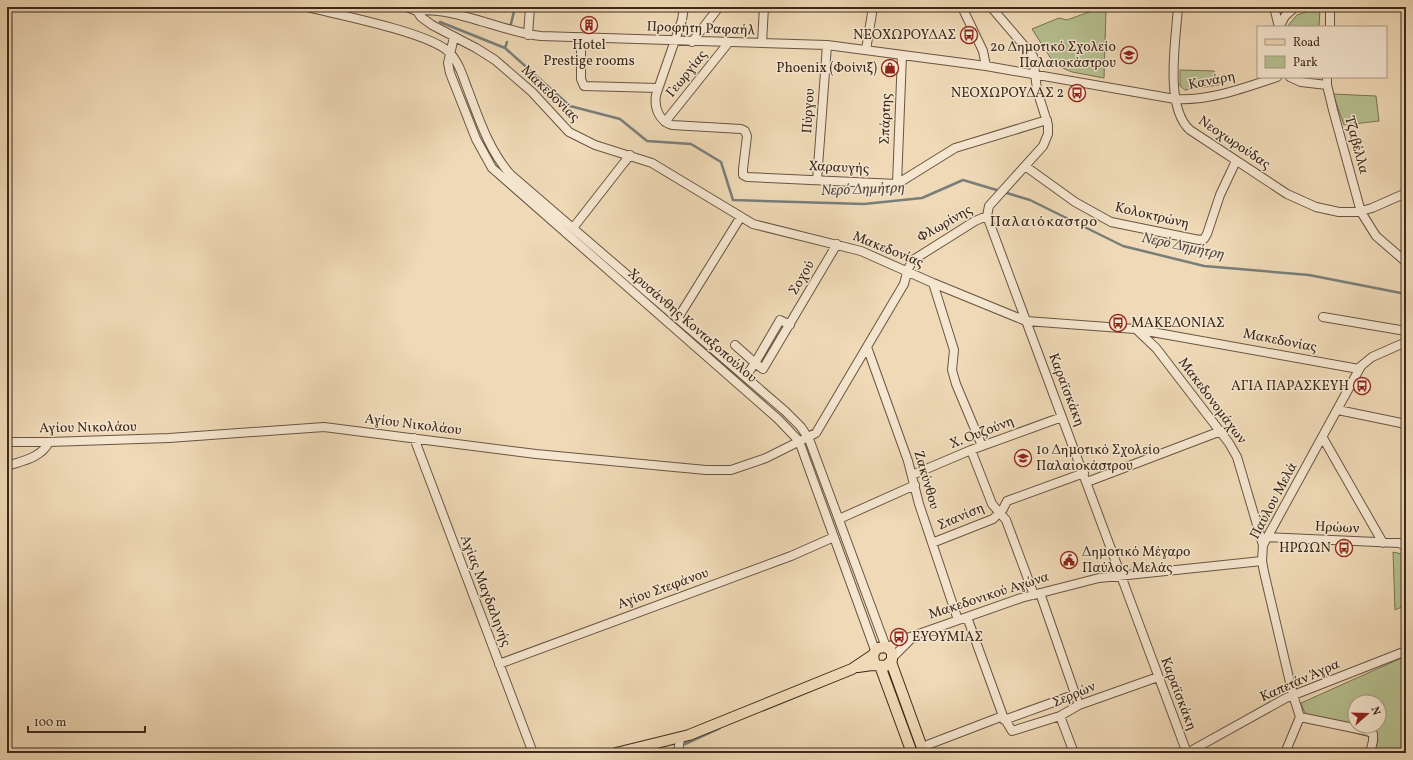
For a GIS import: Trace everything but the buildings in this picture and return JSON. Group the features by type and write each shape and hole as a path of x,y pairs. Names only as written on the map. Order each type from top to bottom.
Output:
{"main road":[{"path":"616,753 680,738 852,668 880,647 890,654 886,666 852,668"},
{"path":"874,653 874,661 879,666 912,753"},
{"name":"Χρυσάνθης Κονταξοπούλου","path":"890,654 923,750"}],"street":[{"path":"307,7 429,40 450,53"},
{"path":"407,7 418,11"},
{"path":"528,35 530,7"},
{"path":"665,122 655,106 658,88 673,41 682,20 684,7"},
{"path":"692,42 719,7"},
{"path":"762,43 764,7"},
{"path":"866,50 873,7"},
{"path":"962,7 981,45 986,66 1175,99"},
{"path":"991,7 1031,53 1034,74"},
{"name":"Νεοχωρούδας","path":"1178,7 1175,99 1179,115 1186,126 1236,161 1294,198 1309,205 1339,212 1361,212"},
{"path":"1274,7 1279,26"},
{"path":"1280,26 1285,16 1295,7"},
{"path":"1330,7 1330,26"},
{"name":"Προφήτη Ραφαήλ","path":"418,11 432,10 451,14 528,35 692,42 827,45 986,66"},
{"name":"Μακεδονίας","path":"418,11 426,21 476,48 506,70 532,92 569,132 595,145 630,154 664,170 740,218 765,228 837,244 861,251 933,283 1026,321 1135,329 1359,369"},
{"name":"Χρυσάνθης Κονταξοπούλου","path":"454,37 448,63 453,82 480,149 488,163 497,174 778,419 799,441 874,653"},
{"path":"581,38 581,79 584,86 658,88"},
{"name":"Γεωργίας","path":"665,122 729,42"},
{"name":"Πύργου","path":"817,180 827,45"},
{"name":"Χρυσάνθης Κονταξοπούλου","path":"450,53 460,69 485,134 500,163 510,174 786,411 808,437 890,654"},
{"name":"Σπάρτης","path":"897,184 902,55"},
{"name":"Φλωρίνης","path":"808,437 820,428 904,284 908,271 916,257 975,221 987,216 988,209 994,200 1046,141 1048,130 1047,120 1037,92 1034,74"},
{"name":"Κανάρη","path":"1175,99 1189,100 1218,95 1274,78"},
{"name":"Τζαβέλλα","path":"1292,78 1301,82 1327,81 1361,212 1376,236 1406,262"},
{"path":"897,184 955,148 1047,120"},
{"name":"Χαραυγής","path":"665,122 672,125 741,128 745,131 747,136 743,169 743,174 747,177 897,184"},
{"path":"573,228 630,154"},
{"name":"Κολοκτρώνη","path":"1025,166 1076,202 1111,222 1199,240 1204,239 1207,234 1220,195 1236,161"},
{"path":"1361,212 1406,193"},
{"name":"Καραϊσκάκη","path":"987,216 1122,574 1158,677 1187,753"},
{"path":"678,318 740,218"},
{"name":"Σοχού","path":"755,363 764,369 837,244"},
{"path":"933,283 954,350 952,370 956,384 982,446"},
{"path":"1323,317 1406,331"},
{"name":"Μακεδονομάχων","path":"1135,329 1156,348 1221,431 1237,457 1263,545"},
{"name":"Παύλου Μελά","path":"1300,717 1293,695 1262,561 1263,545 1323,438 1359,369 1372,357 1406,342"},
{"path":"735,345 755,363 746,376"},
{"name":"Ζακύνθου","path":"867,347 912,475 919,504 958,620"},
{"path":"1338,410 1406,424"},
{"name":"Χ. Ουζούνη","path":"912,475 971,450 1062,417"},
{"name":"Αγίου Νικολάου","path":"7,442 216,436 309,426 536,454 719,471 735,469 752,464 808,437"},
{"path":"1087,482 1221,431"},
{"name":"Αγίας Μαγδαληνής","path":"414,438 533,753"},
{"path":"1323,438 1383,543"},
{"path":"7,466 39,455 45,449 48,442"},
{"path":"971,450 992,504 1006,520 1037,594 1079,705"},
{"name":"Στανίση","path":"932,543 993,519 1007,501 1084,473"},
{"path":"839,519 915,485"},
{"name":"Αγίου Στεφάνου","path":"499,664 791,556 834,537"},
{"name":"Ηρώων","path":"1267,537 1399,543 1406,546"},
{"name":"Μακεδονικού Αγώνα","path":"890,654 916,635 1037,594 1094,579 1122,574 1262,561"},
{"path":"967,617 1004,718"},
{"name":"Καπετάν Άγρα","path":"1187,753 1293,695 1406,651"},
{"name":"Σερρών","path":"1004,718 1010,730 1015,731 1060,716 1079,705 1158,677"},
{"name":"Σερρών","path":"923,750 1004,718 1076,694"},
{"path":"1060,716 1074,753"},
{"path":"1286,753 1300,717 1368,731 1372,734 1373,741 1370,753"},
{"path":"678,753 680,738"}],"green space":[{"path":"1103,7 1106,9 1104,78 1072,72 1055,65 1032,29 1059,18 1067,20"},
{"path":"1314,9 1320,9 1319,26 1288,26 1297,15"},
{"path":"1180,70 1214,71 1219,85 1185,90 1180,86"},
{"path":"1333,94 1376,96 1379,121 1344,125"},
{"path":"1393,552 1406,555 1406,605 1395,610"},
{"path":"1406,656 1406,741 1401,753 1373,753 1378,739 1359,734 1387,734 1387,694 1347,694 1347,731 1308,721 1301,703"}],"waterway":[{"path":"510,28 515,7"},
{"name":"Νερό Δημήτρη","path":"440,22 505,48 570,106 620,119 647,141 691,144 721,162 733,200 864,204 922,198 963,180 1030,200 1123,246 1204,266 1309,275 1406,294"},
{"name":"Νερό Δημήτρη","path":"505,48 507,42"},
{"path":"685,744 720,728"}],"place":[{"name":"Hotel Prestige rooms","path":"589,25"},
{"name":"ΝΕΟΧΩΡΟΥΔΑΣ","path":"969,35"},
{"name":"2ο Δημοτικό Σχολείο Παλαιοκάστρου","path":"1129,55"},
{"name":"Phoenix (Φοίνιξ)","path":"890,68"},
{"name":"ΝΕΟΧΩΡΟΥΔΑΣ 2","path":"1077,93"},
{"name":"ΜΑΚΕΔΟΝΙΑΣ","path":"1118,323"},
{"name":"ΑΓΙΑ ΠΑΡΑΣΚΕΥΗ","path":"1362,386"},
{"name":"1ο Δημοτικό Σχολείο Παλαιοκάστρου","path":"1023,458"},
{"name":"ΗΡΩΩΝ","path":"1344,548"},
{"name":"Δημοτικό Μέγαρο Παύλος Μελάς","path":"1069,560"},
{"name":"ΕΥΘΥΜΙΑΣ","path":"899,637"}],"district":[{"name":"Παλαιόκαστρο","path":"1044,222"}]}
